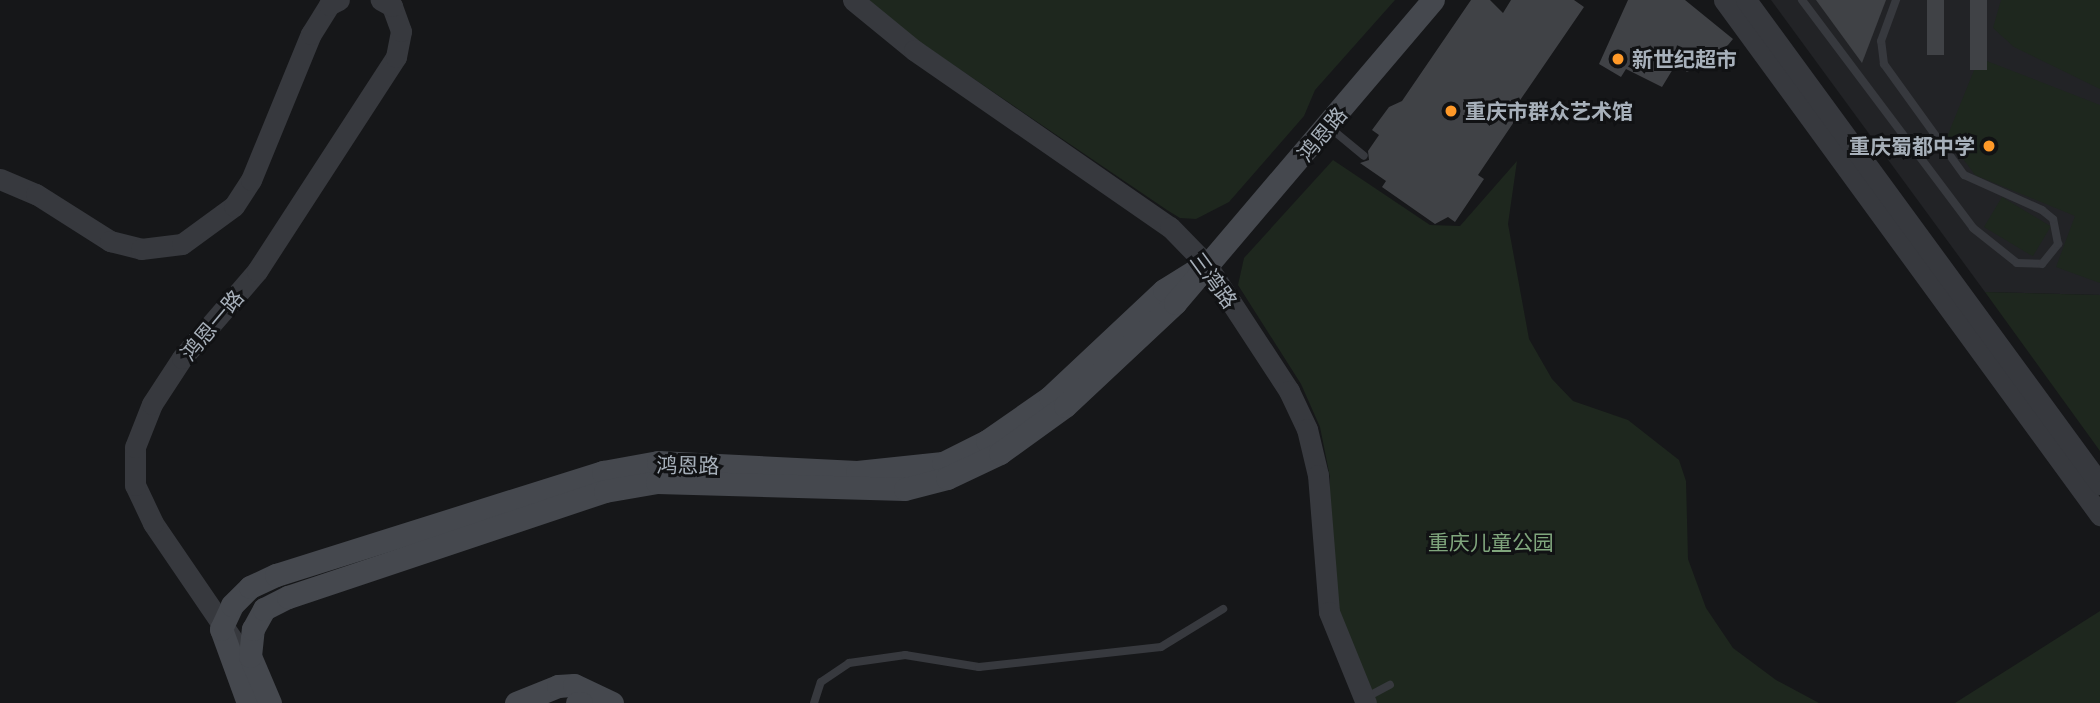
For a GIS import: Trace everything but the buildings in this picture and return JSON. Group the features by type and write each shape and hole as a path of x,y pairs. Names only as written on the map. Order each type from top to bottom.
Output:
{"main road":[{"name":"鸿恩路","path":"250,656 253,629 264,609 288,597 605,491 657,482 905,489 947,478 1000,453 1065,407 1175,303 1206,264 1314,145 1433,0"},
{"name":"鸿恩路","path":"221,629 232,605 250,587 276,575 603,472 658,463 856,472 943,463 987,441 1050,397 1164,290 1206,264"},
{"path":"221,629 248,703"},
{"path":"250,656 270,703"},
{"path":"516,703 558,686 574,685 587,687 612,703"}],"street":[{"path":"0,179 36,194 110,241 141,249 182,244 213,226 240,198 311,34 329,5 339,0"},
{"name":"鸿恩一路","path":"250,656 221,629 153,523 135,485 135,447 152,404 182,358 257,271 397,57 401,31 392,6 381,0"},
{"name":"三湾路","path":"853,0 914,50 1170,226 1206,264 1289,391 1307,429 1318,475 1329,612 1365,701"},
{"path":"1724,0 2100,516"},
{"path":"1746,0 2100,484"}],"lane":[{"path":"1802,0 1973,228 2017,263 2042,264 2058,244 2053,219 1964,175 1884,64 1881,41 1896,0"},
{"path":"1329,127 1364,156"},
{"path":"814,703 821,682 849,663 905,655 979,667 1148,649 1161,647 1223,609"},
{"path":"1365,701 1390,685"}],"shaded area":[{"name":"重庆蜀都中学","path":"1771,0 2100,0 2100,295 1985,292"}],"green space":[{"path":"867,0 1395,0 1315,90 1304,116 1229,202 1196,219 1180,218 1167,210 896,26"},
{"path":"2001,0 2100,0 2100,89 2014,47 1993,28"},
{"path":"1979,58 2100,105 2100,283 2056,267 2075,216 1975,175 1947,137"},
{"name":"重庆儿童公园","path":"1333,160 1430,225 1460,226 1517,161 1508,224 1529,339 1552,379 1573,401 1628,420 1679,460 1686,481 1688,559 1706,608 1733,648 1776,680 1819,703 1373,703 1354,666 1329,572 1330,477 1320,427 1301,384 1238,285 1244,258"},
{"path":"2002,197 2051,226 2033,256 1984,227"},
{"path":"1985,292 2100,295 2100,451"},
{"path":"2100,611 2100,703 1955,703"}],"place":[{"name":"新世纪超市","path":"1618,59"},
{"name":"重庆市群众艺术馆","path":"1451,111"},
{"name":"重庆蜀都中学","path":"1989,146"}]}
